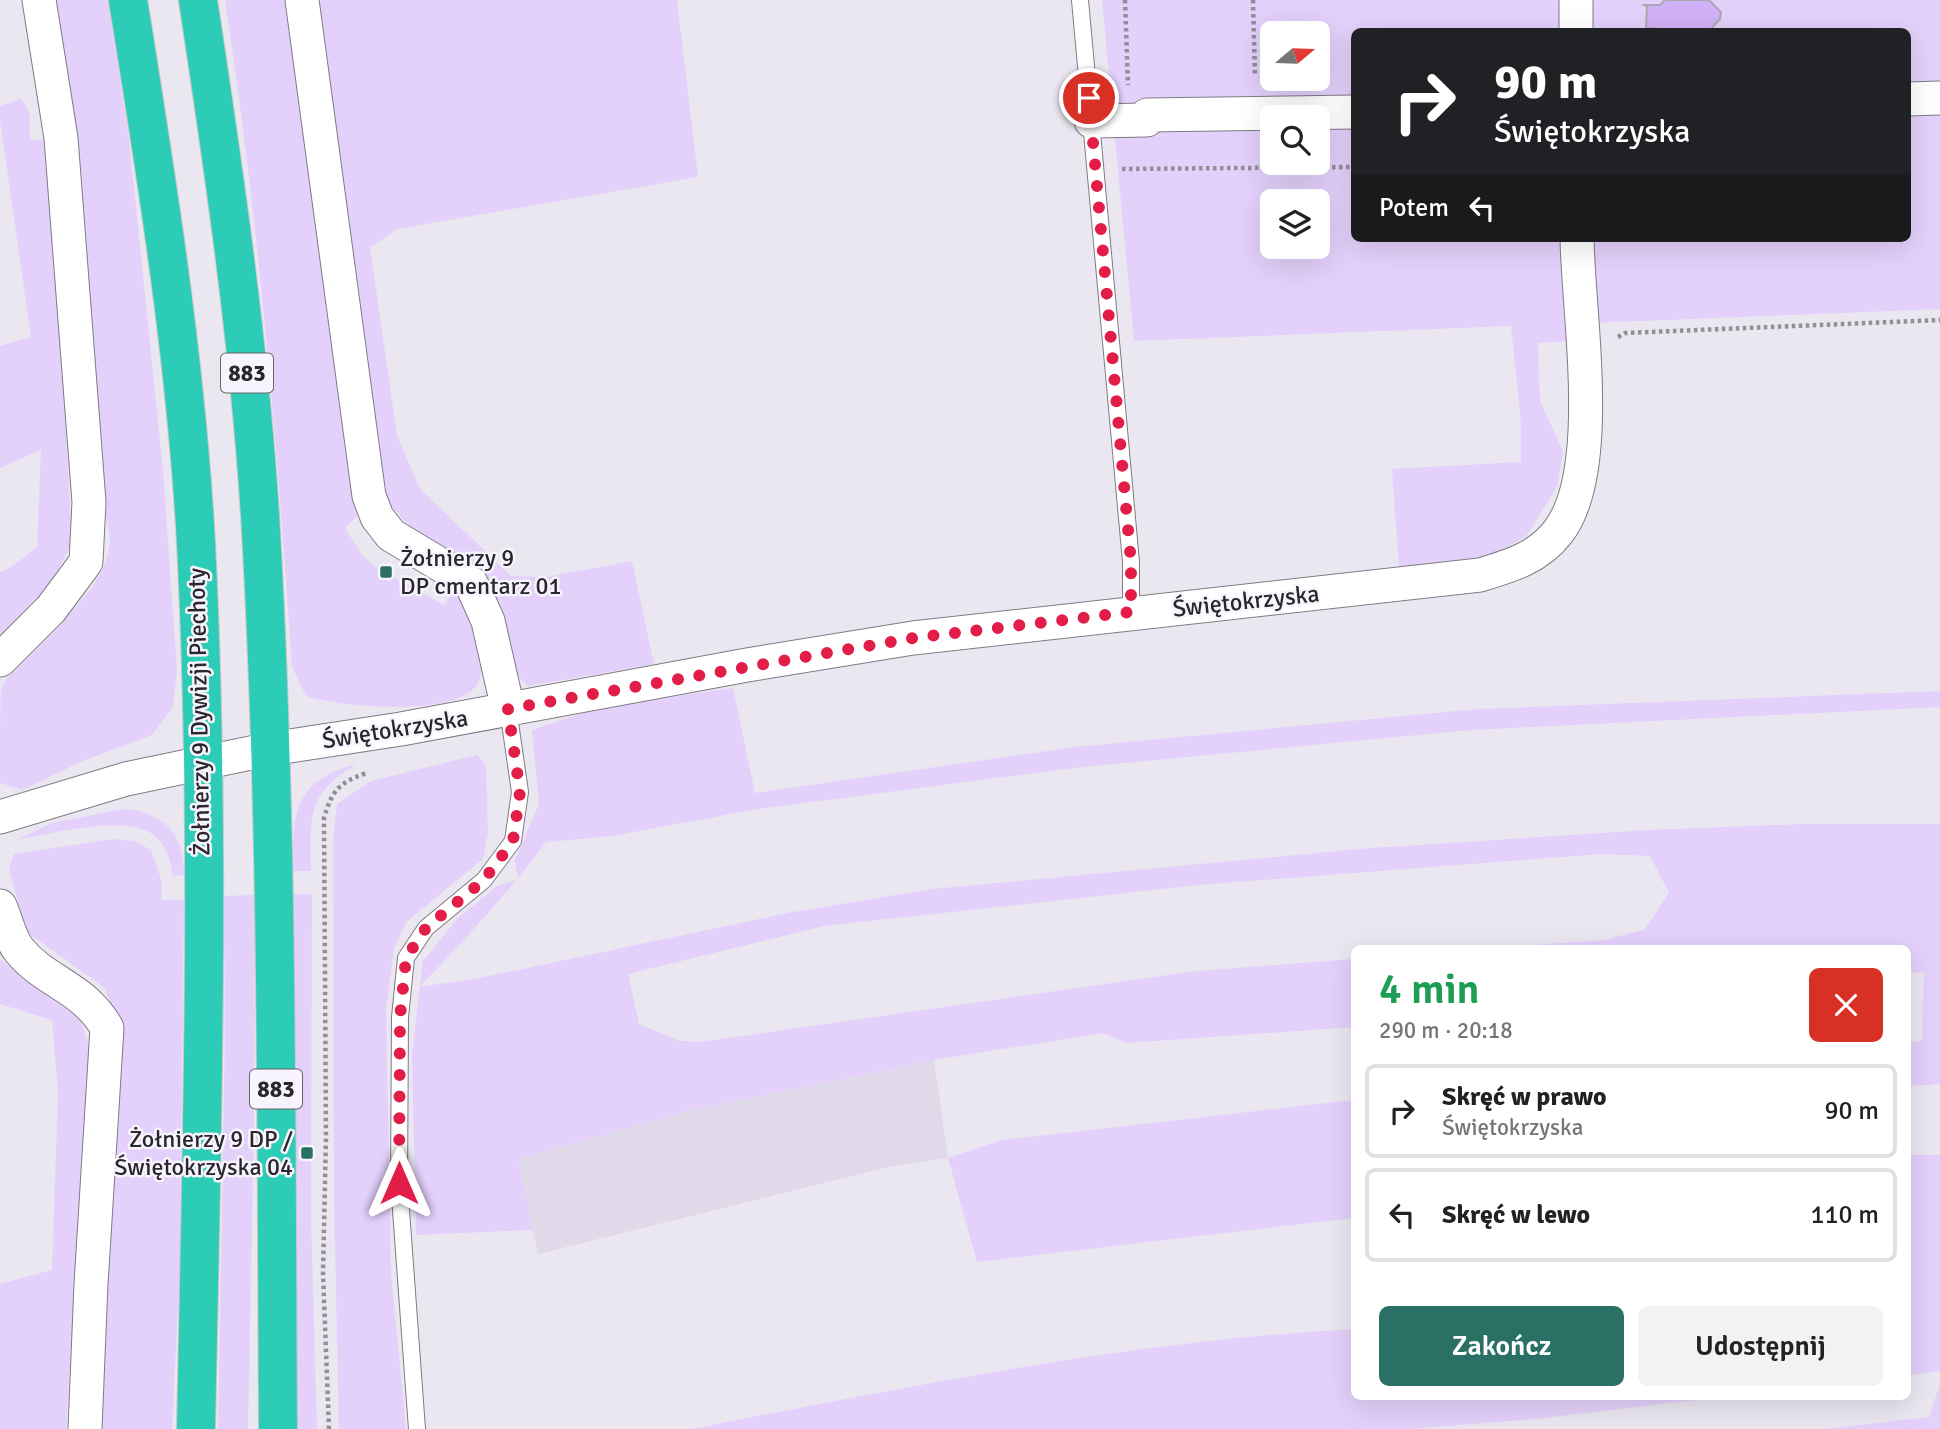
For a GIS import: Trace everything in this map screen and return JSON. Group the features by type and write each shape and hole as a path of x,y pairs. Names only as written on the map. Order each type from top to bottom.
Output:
{"highway":[{"name":"Żołnierzy 9 Dywizji Piechoty","path":"128,0 174,306 196,542 205,980 196,1429"},
{"name":"883","path":"198,0 234,237 259,512 275,898 278,1429"}],"street":[{"path":"0,660 51,609 86,562 89,502 61,138 39,0"},
{"path":"302,0 369,496 377,517 391,535 471,583 488,621 508,709"},
{"path":"1576,0 1576,28"},
{"path":"1911,99 1940,98"},
{"path":"1091,121 1147,120 1147,115 1351,112"},
{"name":"Świętokrzyska","path":"201,764 270,749 913,638 1131,612 1370,589 1480,575 1519,564 1547,544 1559,531 1574,503 1586,411 1577,242"},
{"path":"0,817 127,779 201,764"},
{"path":"0,906 18,949 37,968 96,1008 107,1028 90,1284 85,1429"}],"lane":[{"path":"1080,0 1131,562 1131,612"},
{"path":"417,1429 399,1183 400,1017 406,958 426,928 484,880 513,841 520,792 508,709"}],"path":[{"path":"1125,0 1127,85 1145,86 1147,115"},
{"path":"1253,0 1255,113"},
{"path":"1122,169 1351,167"},
{"path":"1582,347 1625,333 1940,320"},
{"path":"329,1429 323,1273 326,1137 324,818 331,793 350,779 371,771"}],"shaded area":[{"path":"52,0 108,0 129,139 163,470 177,671 173,707 152,735 80,762 23,790 0,783 1,691 13,670 74,609 92,587 105,563 110,537 103,509"},
{"path":"225,0 286,0 310,146 357,516 345,528 362,555 374,566 444,605 455,590 475,635 481,671 479,681 468,693 450,701 399,707 322,700 306,696 292,667 266,333 248,167"},
{"path":"313,0 677,0 698,177 397,229 370,248 397,435 420,489 511,576 547,577 632,561 654,664 528,686 516,674 500,603 463,560 415,532 387,501 375,459"},
{"path":"1102,0 1940,0 1940,309 1565,324 1568,341 1538,343 1540,401 1563,451 1557,487 1527,535 1488,560 1399,569 1392,469 1521,462 1521,424 1511,326 1134,341"},
{"path":"21,99 29,111 30,140 44,140 63,381 72,544 45,593 0,636 0,572 10,568 37,547 41,450 0,468 0,346 31,337 0,120 0,106"},
{"path":"733,688 755,793 1075,747 1478,709 1940,691 1940,707 1471,730 1082,767 758,809 612,836 546,842 518,878 515,860 539,804 532,730 600,707"},
{"path":"477,755 486,766 488,833 483,859 406,922 394,949 386,1009 391,1274 406,1429 339,1429 334,1201 333,838 337,804 371,781"},
{"path":"357,764 328,786 314,809 311,871 293,871 294,832 301,802 320,780"},
{"path":"125,809 151,815 170,828 180,848 184,875 173,876 163,844 142,829 126,826 88,827 16,840 52,823"},
{"path":"1801,824 1940,824 1940,1084 1911,1086 1911,1043 1922,1041 1924,972 1911,973 1911,945 1534,945 1605,940 1644,930 1669,893 1650,856 1601,854 1198,885 824,926 628,974 639,1024 680,1041 701,1042 1196,971 1351,959 1351,1027 1126,1043 1103,1033 934,1060 691,1110 518,1159 533,1230 416,1235 412,1055 420,987 479,978 793,912 932,889 1371,848 1648,830"},
{"path":"113,839 134,841 151,850 161,879 162,900 184,900 180,1264 172,1429 96,1429 122,1032 104,987 25,931 9,869 14,854"},
{"path":"517,879 469,934 420,986 423,961 457,919 497,886"},
{"path":"293,894 312,894 311,1218 317,1429 298,1429 293,1272"},
{"path":"255,895 248,1429 218,1429 225,1033 224,896"},
{"path":"0,959 80,1019 89,1047 66,1429 0,1429 0,1284 52,1270 58,1092 52,1020 0,1004"},
{"path":"934,1060 948,1158 892,1166 538,1254 517,1159 691,1110"},
{"path":"1351,1100 1351,1218 977,1262 948,1158 1002,1140"},
{"path":"1911,1155 1940,1155 1940,1371 1911,1375"},
{"path":"1351,1329 1351,1400 1696,1400 1535,1419 1408,1429 692,1429 1022,1367 1271,1335"},
{"path":"1940,1384 1940,1429 1827,1429 1929,1417"}],"building":[{"path":"1665,0 1709,0 1721,12 1720,19 1712,28 1646,28 1647,7 1644,5 1660,5"}],"place":[{"name":"Żołnierzy 9 DP cmentarz 01","path":"386,572"},
{"name":"Żołnierzy 9 DP / Świętokrzyska 04","path":"307,1153"}],"route":[{"path":"399,1183 400,1017 406,958 426,928 484,880 513,841 520,792 508,709 913,638 1131,612 1131,562 1089,98"}]}
